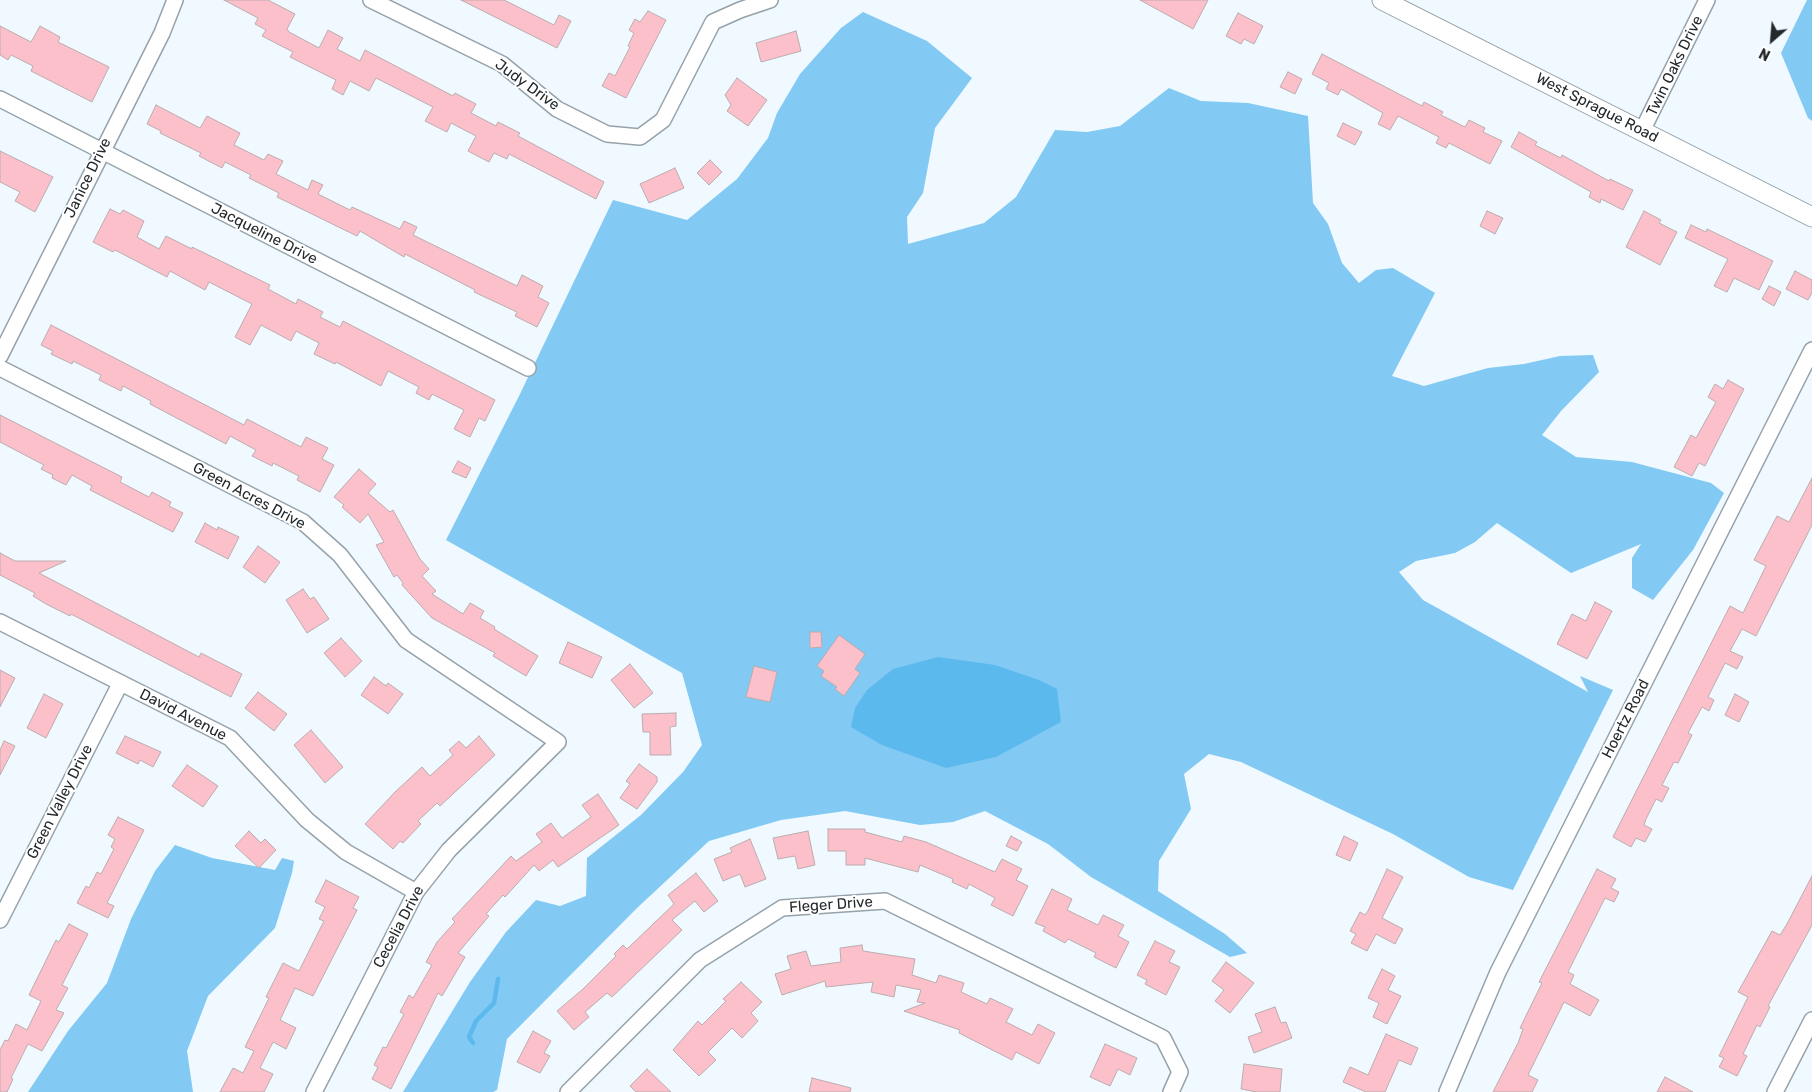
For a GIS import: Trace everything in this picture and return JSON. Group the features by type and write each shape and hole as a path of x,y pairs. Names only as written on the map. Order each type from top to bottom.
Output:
{"street":[{"name":"Janice Drive","path":"0,356 162,33 175,0"},
{"name":"Judy Drive","path":"371,0 502,64 557,109 590,126 607,134 640,137 663,120 713,22 770,0"},
{"name":"West Sprague Road","path":"1382,0 1812,217"},
{"name":"Twin Oaks Drive","path":"1642,131 1707,0"},
{"name":"Jacqueline Drive","path":"0,99 528,368"},
{"name":"Hoertz Road","path":"1447,1092 1498,972 1812,350"},
{"name":"Green Acres Drive","path":"0,368 303,522 340,555 406,640 558,742"},
{"name":"David Avenue","path":"0,622 230,738 306,820 346,852 416,892"},
{"name":"Green Valley Drive","path":"0,920 120,684"},
{"name":"Cecelia Drive","path":"314,1092 416,892 449,850 558,742"},
{"name":"Fleger Drive","path":"568,1092 700,960 782,908 885,901 1163,1038 1180,1072 1171,1092"},
{"path":"1775,1092 1812,1020"}],"shaded area":[{"path":"1807,0 1812,0 1812,121 1808,118 1781,53"},
{"path":"863,12 927,41 972,78 935,128 923,193 907,217 908,244 984,223 1016,197 1055,130 1087,132 1120,126 1169,88 1201,101 1248,103 1308,116 1313,203 1328,224 1342,263 1359,283 1376,270 1393,268 1435,293 1392,376 1424,386 1488,368 1524,364 1560,356 1593,355 1599,372 1561,411 1542,435 1576,457 1632,462 1711,483 1724,493 1693,550 1653,600 1632,588 1632,558 1641,544 1571,573 1497,523 1475,542 1455,553 1416,561 1399,572 1423,600 1588,692 1580,676 1613,690 1513,890 1469,877 1393,834 1241,762 1209,754 1184,774 1191,809 1159,861 1158,891 1225,934 1247,953 1230,957 1091,877 1048,844 985,811 953,822 920,825 845,811 781,820 709,841 637,908 507,1039 497,1090 493,1092 403,1092 470,982 506,932 536,900 560,906 586,896 587,858 641,815 683,772 702,745 682,673 446,540 520,394 613,200 687,220 737,179 768,138 777,113 800,74 841,28"},
{"path":"938,657 995,665 1039,680 1057,689 1061,722 996,757 946,768 882,745 851,727 855,708 867,690 893,669"},
{"path":"175,845 212,858 275,870 282,858 294,861 275,928 208,996 187,1051 193,1092 28,1092 68,1031 107,983 131,919 155,871"}],"building":[{"path":"224,0 268,0 295,14 287,29 289,32 319,48 328,30 343,38 337,49 360,61 365,50 453,96 455,93 476,104 471,113 496,126 498,122 520,133 518,136 604,182 596,199 509,154 507,159 494,153 489,162 468,151 476,136 451,123 447,132 425,121 433,107 376,78 369,91 350,81 343,95 332,89 336,80 290,57 293,52 262,36 266,30 255,24 258,18"},
{"path":"461,0 504,0 554,25 559,15 571,21 557,48"},
{"path":"1140,0 1208,0 1193,29"},
{"path":"648,11 666,20 626,98 602,86 609,73 615,76 630,47 628,46 634,33 629,30 635,19 640,22"},
{"path":"1238,13 1263,26 1254,44 1244,39 1241,44 1226,36"},
{"path":"0,26 31,42 40,26 60,37 58,42 109,67 92,102 31,71 33,66 11,55 8,60 0,55"},
{"path":"796,31 801,51 761,62 756,43"},
{"path":"1322,54 1422,106 1424,102 1443,112 1441,115 1465,127 1469,120 1485,128 1483,132 1502,141 1490,164 1449,143 1446,148 1436,143 1439,137 1398,116 1390,130 1378,124 1383,113 1341,89 1338,95 1326,89 1329,83 1312,74"},
{"path":"1288,72 1302,79 1295,94 1280,87"},
{"path":"737,78 767,100 748,126 727,111 731,105 725,95"},
{"path":"156,105 200,128 207,116 240,133 234,145 264,160 268,154 283,161 276,174 308,190 312,180 323,185 318,194 350,210 352,207 400,229 404,221 417,227 413,235 517,286 522,275 543,286 538,297 549,303 537,327 515,316 517,312 474,292 475,290 405,254 404,257 360,231 357,236 277,197 279,193 249,178 251,175 225,162 222,168 199,156 201,153 160,133 161,131 147,124"},
{"path":"1343,123 1362,132 1355,145 1337,136"},
{"path":"1519,132 1537,142 1535,145 1561,158 1562,155 1609,181 1610,179 1633,190 1623,210 1601,199 1600,203 1589,197 1591,192 1511,147"},
{"path":"0,151 53,177 35,212 15,201 20,192 0,182"},
{"path":"710,160 722,172 709,185 697,173"},
{"path":"675,168 684,188 649,203 640,184"},
{"path":"110,209 120,214 123,210 144,221 137,237 159,249 166,236 192,249 192,247 270,285 268,289 296,304 298,299 323,312 320,317 340,327 343,321 495,400 485,421 479,418 470,437 454,429 464,410 432,394 429,400 416,393 419,387 388,371 381,386 336,362 335,364 314,354 319,343 296,331 291,341 261,325 250,345 235,337 252,304 209,282 205,290 170,271 167,277 115,250 113,252 93,242"},
{"path":"1487,211 1503,218 1495,234 1480,226"},
{"path":"1644,211 1661,220 1659,223 1677,232 1660,265 1626,247"},
{"path":"1691,225 1706,232 1707,229 1773,261 1759,290 1734,278 1727,292 1714,286 1728,259 1685,238"},
{"path":"1795,271 1812,280 1812,293 1808,300 1786,289"},
{"path":"1769,286 1781,292 1774,306 1762,299"},
{"path":"51,325 244,425 247,419 301,447 306,437 328,448 322,459 334,465 320,492 297,480 299,476 273,463 272,466 252,456 256,450 230,436 226,444 150,404 151,401 123,386 121,391 99,380 101,375 73,361 72,364 51,354 53,351 41,345"},
{"path":"1728,380 1744,389 1705,466 1699,463 1692,476 1674,467 1691,435 1696,438 1716,402 1708,397 1715,384 1723,389"},
{"path":"0,415 122,477 120,482 149,497 152,492 171,502 169,506 183,513 173,532 90,490 92,486 72,475 66,485 52,478 53,475 41,469 44,465 0,442"},
{"path":"458,461 471,468 466,478 452,472"},
{"path":"359,469 376,484 368,493 390,512 393,510 420,559 429,569 422,576 436,591 432,594 463,614 470,603 484,611 480,618 495,627 494,629 538,656 526,676 493,656 495,653 432,618 402,585 403,583 397,575 394,577 376,545 384,542 368,514 360,523 334,497"},
{"path":"1812,478 1812,525 1756,636 1742,629 1730,651 1743,657 1737,669 1725,663 1708,697 1714,700 1709,711 1702,707 1688,733 1692,735 1678,763 1674,762 1662,785 1669,788 1662,802 1656,799 1646,819 1644,825 1652,829 1645,842 1636,838 1631,847 1613,837 1730,606 1743,613 1766,566 1754,560 1777,516 1789,522"},
{"path":"205,523 217,530 218,527 239,537 228,559 195,542"},
{"path":"258,546 280,562 265,583 243,567"},
{"path":"0,553 15,561 66,561 39,573 199,657 201,653 242,674 231,697 33,596 35,593 0,575"},
{"path":"303,589 310,599 314,597 329,619 307,633 286,600"},
{"path":"1595,602 1612,611 1587,659 1557,644 1572,614 1586,621"},
{"path":"810,632 821,632 822,647 810,648"},
{"path":"839,635 865,654 855,669 860,673 844,696 835,689 837,687 821,676 824,671 817,666"},
{"path":"341,638 362,661 345,677 324,653"},
{"path":"568,642 602,657 592,678 559,663"},
{"path":"630,664 653,693 634,708 611,680"},
{"path":"754,666 777,672 770,702 746,697"},
{"path":"0,670 15,678 0,707"},
{"path":"374,677 386,686 388,683 403,694 388,714 361,695"},
{"path":"258,692 287,714 274,731 245,708"},
{"path":"44,694 63,704 46,738 27,728"},
{"path":"1735,694 1749,702 1739,722 1725,715"},
{"path":"676,713 676,726 670,727 671,755 650,755 650,732 643,732 642,714"},
{"path":"311,730 343,767 325,783 294,745"},
{"path":"125,736 161,752 153,767 140,760 138,764 116,753"},
{"path":"479,736 495,755 440,806 437,803 418,821 421,824 403,843 400,841 393,849 365,824 422,767 430,776 453,755 449,750 459,741 466,748"},
{"path":"4,741 15,746 0,775 0,750"},
{"path":"639,764 657,777 657,782 637,809 620,798 630,784 626,781"},
{"path":"187,765 218,786 203,807 172,786"},
{"path":"598,794 619,825 558,867 553,860 539,871 534,865 505,897 503,895 486,914 489,916 458,953 465,957 442,996 438,993 391,1089 372,1079 378,1067 374,1065 383,1047 386,1048 404,1014 400,1012 409,995 413,998 432,965 426,962 437,942 455,922 452,919 511,856 516,861 542,842 536,834 551,823 562,838 591,817 582,805"},
{"path":"118,817 144,830 107,903 114,906 108,918 77,903 86,886 89,888 97,872 101,874 114,849 111,847 115,839 108,835"},
{"path":"828,829 865,829 865,832 902,842 904,836 926,842 995,872 1002,859 1022,869 1016,880 1028,886 1013,916 991,905 995,898 969,884 967,889 952,882 953,879 920,865 918,872 865,858 865,865 846,865 846,851 828,851"},
{"path":"249,831 261,843 265,839 276,850 259,868 235,846"},
{"path":"808,831 815,865 798,869 795,856 778,859 773,838"},
{"path":"1011,836 1022,842 1017,851 1006,846"},
{"path":"1344,836 1358,843 1350,861 1336,855"},
{"path":"750,839 766,879 745,887 740,874 723,881 714,859 732,852 730,848"},
{"path":"1387,869 1403,877 1382,918 1403,929 1395,944 1376,934 1367,951 1351,943 1356,934 1350,931 1360,912 1365,915 1368,911"},
{"path":"1597,869 1616,879 1611,888 1619,892 1614,902 1605,898 1568,972 1574,975 1570,984 1599,1000 1590,1016 1564,1002 1528,1075 1538,1080 1532,1092 1493,1092 1518,1043 1523,1029 1520,1028 1542,983 1539,982"},
{"path":"696,873 718,901 704,912 695,901 672,920 682,930 612,997 607,993 585,1012 589,1017 574,1030 557,1011 583,989 616,956 614,954 623,945 627,949 674,904 668,895"},
{"path":"1812,876 1812,925 1768,1006 1770,1007 1760,1027 1757,1025 1743,1054 1747,1056 1737,1076 1719,1067 1724,1058 1719,1056 1748,997 1738,992 1772,931 1780,935"},
{"path":"326,880 359,897 353,908 357,910 313,996 295,988 280,1020 296,1028 286,1049 273,1042 260,1068 273,1074 264,1092 220,1092 233,1068 243,1073 254,1051 245,1047 269,998 266,997 283,963 299,971 324,921 319,919 325,907 315,902"},
{"path":"1052,889 1072,899 1067,910 1098,925 1103,915 1124,925 1118,936 1129,942 1116,968 1094,957 1096,953 1068,939 1065,943 1043,931 1045,927 1035,923"},
{"path":"69,924 88,934 62,985 68,988 56,1010 64,1013 42,1051 28,1044 11,1078 13,1079 7,1092 0,1092 0,1050 5,1040 8,1041 16,1024 27,1030 41,1001 29,995 56,940 59,942"},
{"path":"1155,941 1175,951 1169,962 1180,967 1166,995 1145,984 1147,980 1137,975"},
{"path":"862,945 863,951 915,959 912,975 936,983 939,975 964,983 961,992 987,1004 990,998 1013,1009 1006,1022 1032,1035 1038,1024 1055,1033 1039,1064 1016,1052 1012,1060 959,1033 960,1030 904,1011 925,1003 917,1002 921,990 896,985 894,997 871,992 873,982 826,987 825,981 782,995 775,974 791,969 787,956 806,951 811,966 841,962 840,948"},
{"path":"1226,962 1254,983 1230,1013 1215,1001 1224,990 1212,981"},
{"path":"1382,969 1395,976 1388,990 1401,996 1387,1024 1373,1017 1379,1003 1368,998"},
{"path":"741,982 762,1002 751,1013 758,1021 742,1038 732,1028 708,1052 716,1060 699,1076 673,1050 698,1021 702,1025 726,1001 723,999"},
{"path":"1275,1007 1281,1023 1286,1022 1292,1038 1254,1053 1248,1037 1262,1032 1255,1014"},
{"path":"533,1031 551,1041 544,1053 550,1056 540,1073 517,1062"},
{"path":"1386,1034 1418,1048 1411,1065 1399,1060 1385,1092 1366,1092 1343,1082 1350,1067 1368,1075"},
{"path":"1105,1044 1137,1058 1130,1075 1118,1069 1110,1086 1090,1077"},
{"path":"1244,1064 1282,1069 1280,1092 1257,1092 1241,1089"},
{"path":"647,1069 671,1092 636,1092 630,1086"},
{"path":"1665,1077 1693,1092 1657,1092"},
{"path":"812,1078 851,1088 850,1092 809,1092"}],"waterway":[{"path":"473,1043 469,1037 476,1021 494,1003 498,979"}]}
